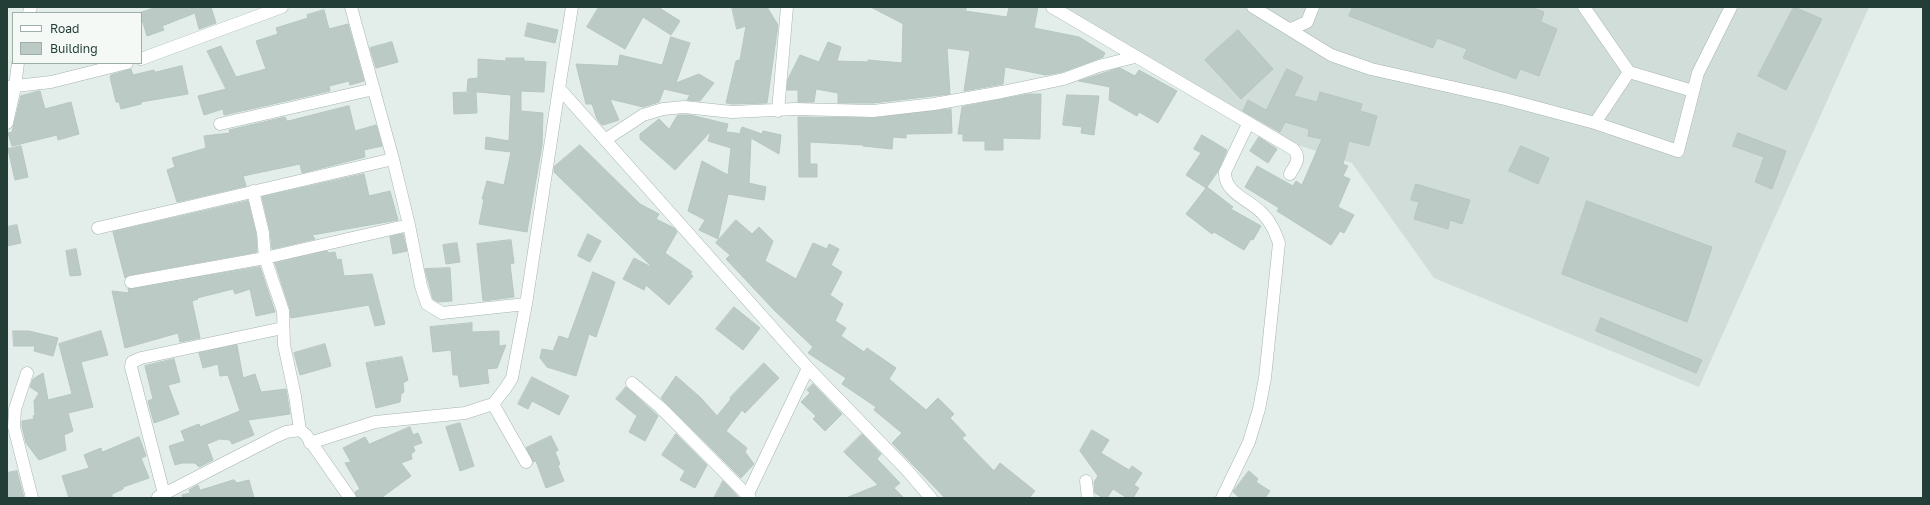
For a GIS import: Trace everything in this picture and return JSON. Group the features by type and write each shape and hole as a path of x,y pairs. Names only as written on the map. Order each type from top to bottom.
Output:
{"street":[{"path":"142,59 256,12 282,7"},
{"path":"351,7 393,159 409,225 420,286 427,304 442,313 526,304"},
{"path":"310,443 375,422 465,413 493,404 512,378 526,304 572,7"},
{"path":"778,111 787,7"},
{"path":"1052,7 1074,12 1135,57 1297,153 1296,164 1290,174"},
{"path":"1253,7 1331,55 1370,69 1505,99 1595,123 1678,151 1689,115 1698,73 1731,7"},
{"path":"1291,29 1307,22 1313,7"},
{"path":"1584,7 1629,72 1693,91"},
{"path":"605,140 642,115 663,109 684,108 732,112 873,111 934,104 1064,79 1099,66 1135,57"},
{"path":"7,123 11,87 18,64"},
{"path":"11,87 51,82 123,64"},
{"path":"1595,123 1629,72"},
{"path":"220,124 374,88"},
{"path":"559,88 808,368 906,469 931,498"},
{"path":"1222,498 1249,442 1259,409 1265,378 1279,243 1273,227 1262,213 1237,194 1227,184 1225,179 1225,172 1248,124"},
{"path":"98,228 393,159"},
{"path":"253,191 262,233 265,258 283,311 284,345 295,396 300,430 350,498"},
{"path":"131,282 265,258 409,225"},
{"path":"283,328 141,358 132,362 131,367 160,496 275,437 286,432 300,430"},
{"path":"632,383 662,408 749,497 808,368"},
{"path":"27,373 10,428 32,498"},
{"path":"493,404 526,462"},
{"path":"1086,481 1088,498"}],"shaded area":[{"path":"1059,7 1869,7 1699,387 1434,278 1352,163 1289,142"}],"building":[{"path":"157,7 211,7 216,23 199,29 195,13 162,26 164,30 147,36 142,20 142,12"},
{"path":"599,7 658,7 680,21 671,35 643,17 625,49 587,27"},
{"path":"732,7 767,7 778,25 767,103 726,103 736,61 740,60 746,26 737,29"},
{"path":"871,7 967,7 965,11 1007,17 1009,7 1038,7 1034,28 1079,37 1105,53 1103,57 1062,72 1046,75 1005,67 1003,84 964,91 970,51 947,48 950,94 873,103 838,103 838,93 816,89 814,102 798,102 798,90 787,90 788,79 800,55 819,62 828,42 841,47 837,61 868,62 868,60 902,63 903,24"},
{"path":"1353,7 1531,7 1544,12 1541,22 1557,29 1539,76 1520,69 1516,79 1463,58 1467,49 1437,38 1433,48 1349,16"},
{"path":"1794,7 1822,19 1786,90 1758,76"},
{"path":"324,10 329,29 348,24 364,81 350,85 349,81 329,86 330,91 224,115 223,109 204,115 198,96 226,89 207,51 221,46 236,77 266,69 256,41 278,34 276,28 308,18 307,15"},
{"path":"528,23 558,30 555,43 525,36"},
{"path":"1238,30 1273,69 1241,99 1205,60"},
{"path":"671,37 690,43 676,83 699,74 714,83 700,101 687,100 690,95 664,89 659,102 643,107 610,99 619,120 603,125 601,124 597,119 592,104 586,104 576,64 618,66 620,55 662,65"},
{"path":"392,42 398,62 376,68 370,48"},
{"path":"506,58 524,58 524,61 546,62 544,92 521,91 521,111 543,113 542,145 527,232 479,224 484,199 482,199 487,181 504,185 511,152 485,149 486,137 509,141 511,95 467,91 468,79 478,78 478,59 506,61"},
{"path":"182,66 188,94 141,102 141,104 121,109 119,102 116,102 110,77 111,75 131,69 133,75"},
{"path":"1120,68 1135,76 1139,70 1177,91 1158,123 1139,112 1137,116 1109,100 1110,87 1079,81"},
{"path":"1287,69 1303,77 1294,96 1317,102 1320,92 1362,104 1360,111 1377,116 1369,146 1349,141 1343,164 1348,166 1343,176 1350,179 1338,207 1354,215 1344,233 1340,231 1331,245 1277,211 1279,208 1245,187 1257,166 1293,186 1296,181 1302,185 1322,139 1308,136 1309,129 1285,122 1280,132 1243,111 1248,100 1266,110"},
{"path":"40,91 45,109 71,102 79,134 58,140 57,135 12,146 8,133 12,132 21,96"},
{"path":"476,92 477,113 454,114 453,93"},
{"path":"1029,94 1041,94 1040,139 1003,138 1003,150 985,150 985,141 963,141 963,134 958,134 962,107"},
{"path":"1067,95 1099,96 1094,135 1081,133 1082,127 1063,125"},
{"path":"349,106 355,131 376,125 382,146 364,150 365,157 302,173 300,164 243,176 246,186 177,202 167,170 175,167 172,158 206,148 204,136 230,133 229,130 285,117 287,121"},
{"path":"951,109 952,133 906,134 906,138 893,137 892,149 863,145 810,142 810,164 817,164 817,177 799,177 798,117 874,118"},
{"path":"678,115 690,115 728,124 726,132 744,134 740,132 742,127 762,134 763,131 781,135 779,154 751,138 749,183 766,187 764,200 728,194 718,239 699,230 705,220 688,211 702,161 728,175 731,148 708,141 711,131 675,170 640,139 640,134 659,119 669,129"},
{"path":"1738,133 1786,151 1772,189 1755,182 1764,157 1733,146"},
{"path":"1202,135 1227,150 1218,171 1207,187 1233,207 1231,209 1261,226 1253,240 1251,239 1244,250 1214,232 1212,234 1186,214 1206,188 1186,175 1201,153 1194,149"},
{"path":"1259,137 1277,149 1268,163 1250,151"},
{"path":"580,145 640,204 659,214 656,219 674,228 677,232 665,253 692,272 690,274 693,276 669,305 646,285 644,290 623,279 634,258 653,268 554,172 554,167"},
{"path":"21,146 28,177 15,180 8,149"},
{"path":"1521,146 1549,158 1538,184 1509,171"},
{"path":"364,174 369,196 390,191 398,220 312,235 315,239 272,249 270,231 262,197"},
{"path":"1416,184 1470,200 1462,224 1450,220 1448,229 1414,219 1419,202 1411,200"},
{"path":"248,201 256,234 257,252 130,275 125,278 113,232"},
{"path":"1587,201 1712,247 1687,322 1562,274"},
{"path":"736,220 752,234 759,227 773,241 765,261 796,279 813,243 827,249 829,244 839,249 831,265 842,272 830,295 843,304 835,321 846,328 841,336 864,352 867,348 896,368 889,379 926,410 938,398 954,414 950,418 966,435 962,438 994,471 1000,463 1035,491 1029,498 945,498 892,443 902,433 874,410 876,407 842,384 846,378 808,353 813,347 775,311 726,259 730,255 716,243"},
{"path":"17,225 21,243 7,246 7,227"},
{"path":"403,234 407,251 393,254 390,237"},
{"path":"588,234 601,241 590,262 578,256"},
{"path":"511,240 514,263 510,264 514,297 483,301 477,244"},
{"path":"457,243 460,262 446,264 443,245"},
{"path":"76,249 81,275 70,276 66,251"},
{"path":"327,251 329,253 335,252 337,260 341,259 344,276 372,274 385,324 375,326 369,305 291,318 290,309 275,263"},
{"path":"260,267 275,312 256,316 250,289 235,294 233,289 197,298 198,299 192,301 200,338 180,342 178,333 125,348 112,291 129,293 128,289"},
{"path":"450,268 452,301 438,302 433,299 425,269"},
{"path":"593,272 615,282 596,337 589,334 576,376 547,367 540,358 542,349 553,351 559,336 568,339"},
{"path":"734,307 760,328 743,350 716,329"},
{"path":"1601,318 1702,360 1696,373 1596,331"},
{"path":"472,323 472,332 499,331 499,346 506,345 497,368 487,369 489,383 460,387 458,375 453,375 451,350 433,352 430,327"},
{"path":"13,331 29,331 58,338 53,356 34,351 35,346 14,346"},
{"path":"101,331 108,355 81,362 93,407 68,413 73,431 64,435 66,450 39,460 26,443 22,426 22,421 34,419 33,416 35,415 34,401 39,393 30,387 33,379 43,373 48,400 72,394 59,344"},
{"path":"325,344 331,366 300,375 294,353"},
{"path":"237,345 243,378 255,374 261,392 286,389 290,414 248,420 254,435 232,444 230,440 220,439 207,444 213,460 199,467 195,463 182,463 175,465 169,446 185,441 181,431 199,424 200,427 240,411 228,375 220,376 218,364 203,368 199,353"},
{"path":"402,357 408,380 403,383 404,392 401,394 400,402 376,408 366,363"},
{"path":"174,359 180,382 168,385 179,414 154,423 148,401 153,399 145,366"},
{"path":"764,363 779,378 745,413 742,410 726,431 747,448 745,452 754,464 741,478 661,398 676,376 701,398 717,416 731,399 730,398"},
{"path":"532,377 569,396 559,415 532,401 528,409 518,404"},
{"path":"813,384 842,414 825,431 813,419 816,416 801,402 810,393 807,390"},
{"path":"626,387 658,416 645,441 629,432 637,416 616,399"},
{"path":"460,423 474,466 460,471 446,427"},
{"path":"410,427 413,435 418,433 422,443 413,446 415,451 411,454 412,459 401,463 411,476 381,498 357,498 355,492 360,489 345,463 351,462 343,448 365,437 369,444"},
{"path":"1092,430 1109,440 1101,453 1129,470 1132,466 1142,473 1134,485 1139,488 1133,498 1127,498 1113,489 1107,498 1103,498 1095,493 1094,482 1098,476 1080,451"},
{"path":"676,434 707,465 695,488 680,480 685,471 662,455"},
{"path":"862,434 881,454 877,459 900,483 894,488 904,498 846,498 878,485 844,452"},
{"path":"551,436 558,450 555,452 560,464 558,466 564,481 546,488 536,461 533,462 526,448"},
{"path":"139,437 146,456 141,458 149,478 123,487 123,489 112,494 112,497 108,498 69,498 62,476 89,468 84,455 101,448 102,452"},
{"path":"17,471 24,498 7,498 7,473"},
{"path":"1249,471 1258,479 1256,482 1270,491 1265,498 1240,498 1233,492"},
{"path":"234,480 237,483 249,480 254,498 183,498 182,495 190,493 189,490 198,485 200,490"},
{"path":"723,481 730,488 739,498 714,498"}]}
